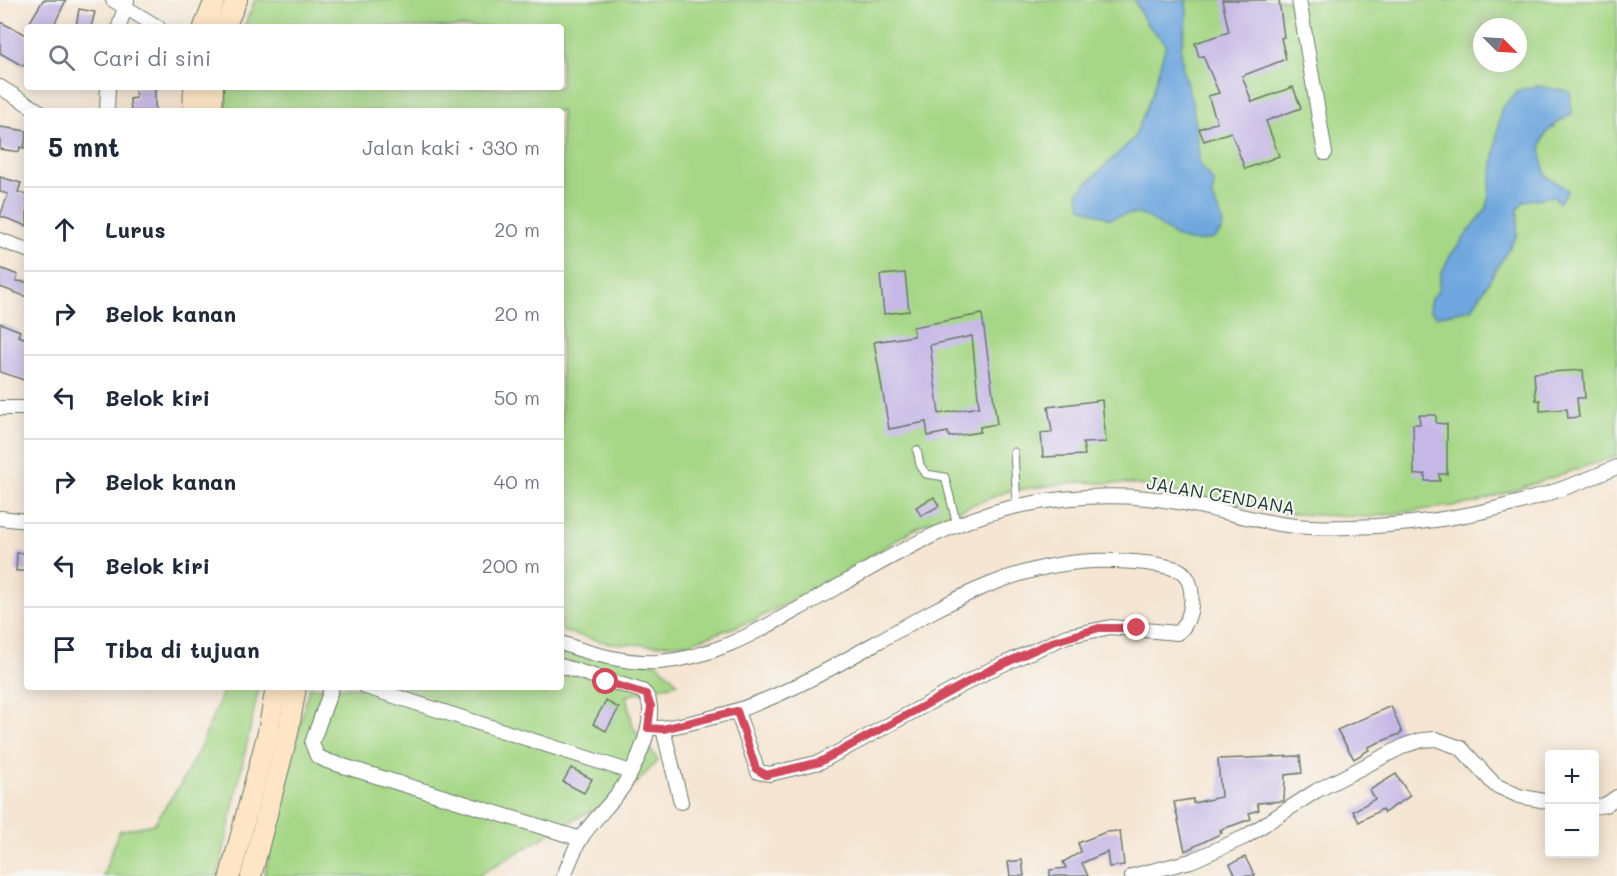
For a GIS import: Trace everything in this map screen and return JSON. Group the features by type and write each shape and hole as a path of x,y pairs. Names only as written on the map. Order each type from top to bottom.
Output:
{"street":[{"path":"205,24 215,0"},
{"path":"226,24 237,0"},
{"path":"1299,0 1325,153"},
{"path":"119,24 122,3 154,24"},
{"path":"0,87 34,108"},
{"path":"107,108 108,90"},
{"path":"193,108 194,90"},
{"path":"212,108 213,90"},
{"path":"0,240 24,249"},
{"path":"0,408 24,408"},
{"name":"JALAN CENDANA","path":"564,644 607,657 652,662 716,650 750,637 901,552 957,525 1017,506 1081,497 1110,497 1177,502 1259,520 1310,528 1404,524 1508,507 1538,499 1617,467"},
{"path":"0,518 24,521"},
{"path":"648,728 663,729 737,711 797,686 974,590 1021,572 1075,562 1129,562 1179,570 1185,573 1191,583 1189,619 1186,626 1177,633 1111,627 1067,636 990,670 814,764 766,775 758,772 737,711"},
{"path":"564,667 642,691 649,698 651,706 648,728 631,772 620,792 581,839 564,876"},
{"path":"230,876 268,732 275,690"},
{"path":"251,876 288,732 295,690"},
{"path":"331,690 312,743 317,756 581,839"},
{"path":"375,690 631,772"},
{"path":"663,729 681,802"},
{"path":"1132,876 1191,861 1245,837 1316,791 1406,745 1422,740 1436,739 1461,748 1495,785 1519,796 1545,801"},
{"path":"1599,806 1617,797"}],"lane":[{"path":"917,450 920,465 926,474 945,477 957,525"},
{"path":"1014,452 1017,506"}],"green space":[{"path":"255,0 1617,0 1617,456 1475,503 1368,517 1292,514 1133,484 1078,482 1008,491 923,524 839,575 755,620 689,643 653,645 608,643 564,632 564,108 225,108 227,90 564,90 564,24 245,24"},
{"path":"564,647 658,664 678,683 626,696 633,727 658,760 624,797 582,815 477,876 264,876 308,690 564,690"},
{"path":"224,690 258,690 218,876 103,876 119,831 154,824 183,780 199,750"}],"water":[{"path":"1134,0 1186,0 1187,19 1181,49 1183,71 1193,106 1200,165 1214,182 1213,201 1223,221 1223,226 1215,238 1196,241 1182,239 1141,215 1128,214 1110,219 1081,207 1078,192 1134,138 1152,94 1166,44 1146,23"},
{"path":"1538,86 1570,92 1572,114 1548,131 1541,145 1546,176 1568,190 1559,203 1554,196 1524,201 1518,209 1517,235 1472,309 1436,316 1429,309 1431,299 1438,291 1441,274 1450,256 1487,208 1501,109 1519,90"}],"building":[{"path":"43,0 66,0 54,24 29,24"},
{"path":"1222,0 1279,0 1284,37 1281,38 1286,59 1242,76 1252,102 1293,87 1301,108 1266,121 1279,156 1245,169 1231,132 1204,141 1199,129 1217,122 1208,96 1219,93 1203,56 1199,57 1195,43 1229,32"},
{"path":"79,9 95,12 92,24 76,24"},
{"path":"0,22 24,34 23,66 0,53"},
{"path":"135,90 155,90 155,108 131,108 130,99 136,98"},
{"path":"0,127 24,131 24,148 20,147 19,152 0,149"},
{"path":"0,177 21,183 18,192 24,194 24,225 0,216 8,194 0,192"},
{"path":"0,268 18,275 16,281 24,282 24,296 0,287"},
{"path":"905,273 909,311 884,314 880,275"},
{"path":"982,314 997,424 980,427 980,432 949,437 948,432 928,436 926,422 889,429 874,342 914,336 913,327","holes":["972,336 979,407 939,414 930,345"]},
{"path":"0,323 20,331 18,336 24,338 24,380 0,372"},
{"path":"1583,370 1585,398 1577,398 1579,417 1568,418 1567,409 1540,411 1540,400 1536,400 1534,373"},
{"path":"1102,400 1106,442 1083,443 1085,455 1043,457 1041,433 1052,432 1048,407"},
{"path":"1419,415 1436,415 1436,423 1447,424 1447,474 1439,474 1440,481 1425,481 1425,474 1414,475 1413,424 1420,424"},
{"path":"934,497 939,506 921,516 916,507"},
{"path":"17,553 24,553 24,571 16,571"},
{"path":"606,701 619,708 606,731 593,724"},
{"path":"1391,706 1402,733 1368,747 1369,750 1354,759 1337,730"},
{"path":"1300,756 1302,773 1285,775 1284,801 1257,803 1259,810 1249,813 1251,819 1220,830 1222,833 1185,851 1174,802 1193,799 1193,803 1221,797 1218,759"},
{"path":"571,768 592,779 584,793 563,782"},
{"path":"1396,774 1410,796 1384,813 1382,809 1359,822 1353,811 1375,799 1370,790"},
{"path":"1120,831 1124,865 1109,867 1107,852 1082,863 1088,876 1050,876 1050,870 1066,868 1063,862 1081,852 1078,843 1106,832"},
{"path":"1245,857 1255,876 1236,876 1230,864"},
{"path":"1022,860 1024,876 1010,876 1008,862"}],"route":[{"path":"606,682 639,690 646,694 651,706 648,728 663,729 737,711 756,769 766,775 820,762 990,670 1067,636 1099,628 1137,628"}]}
